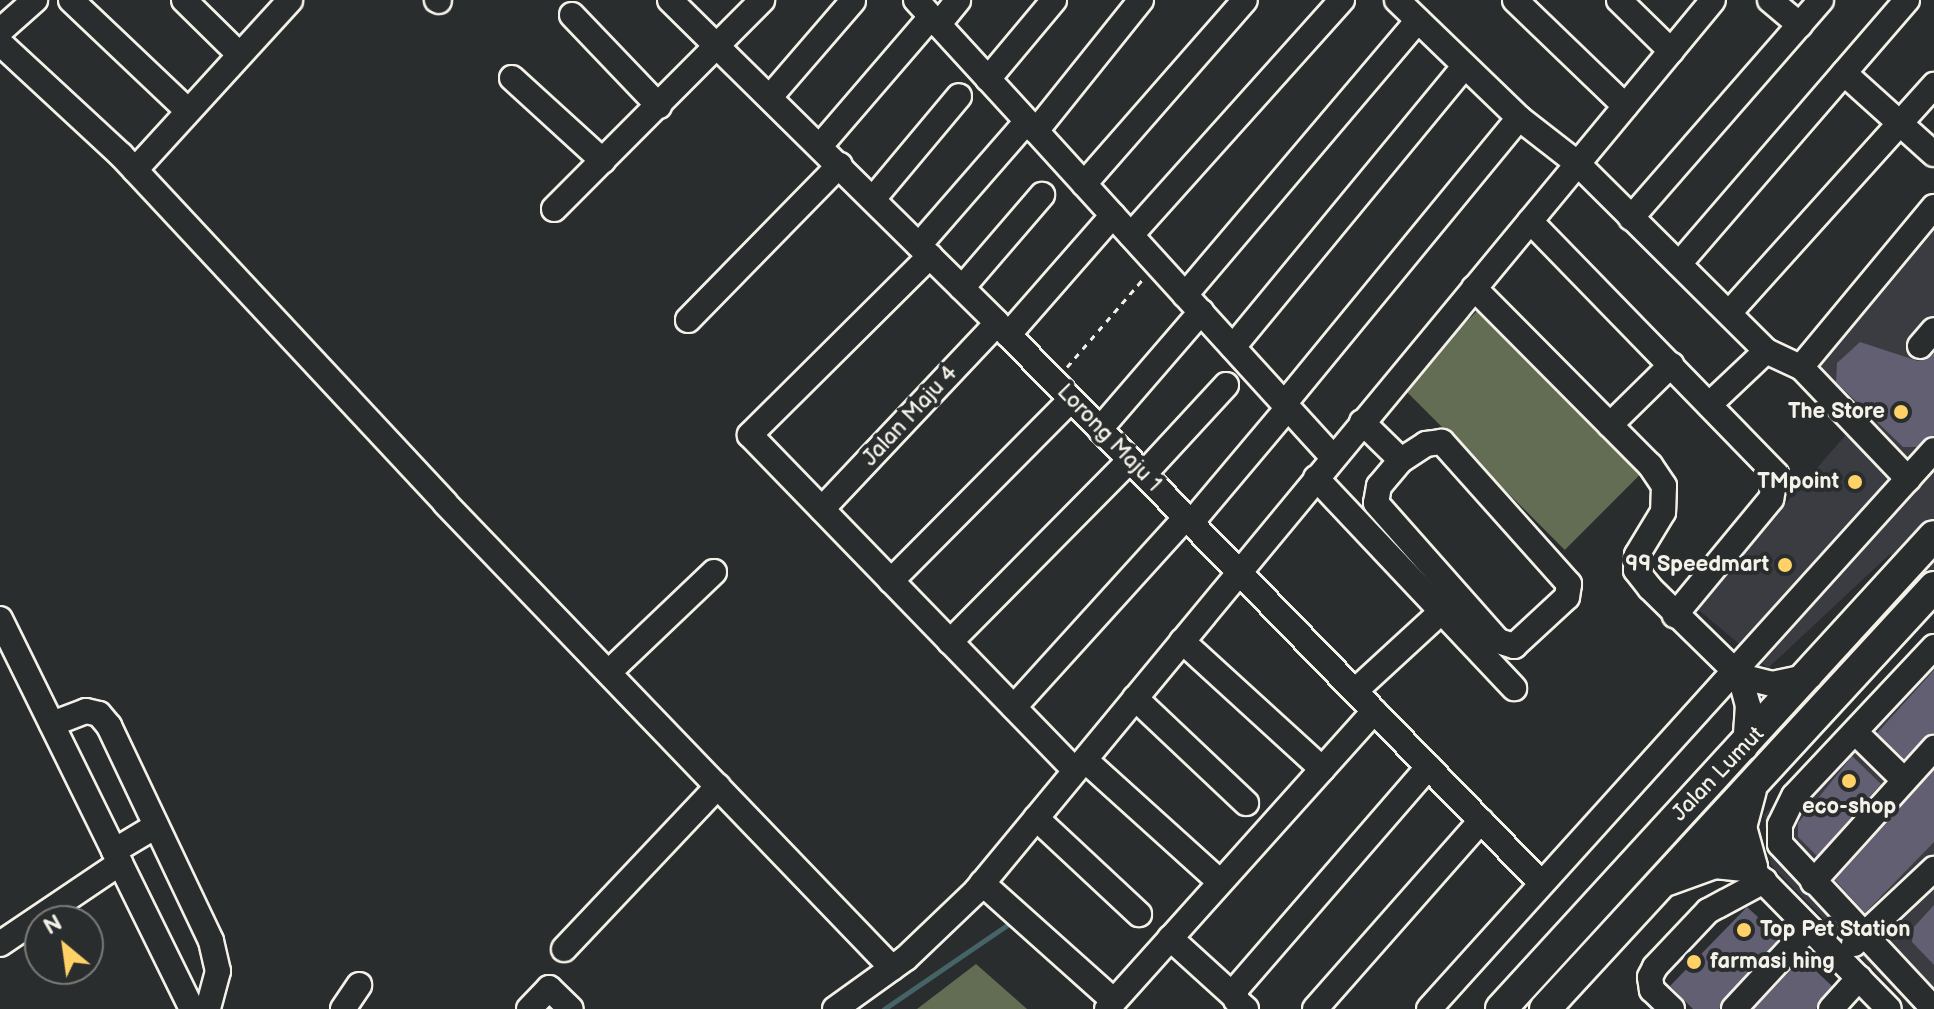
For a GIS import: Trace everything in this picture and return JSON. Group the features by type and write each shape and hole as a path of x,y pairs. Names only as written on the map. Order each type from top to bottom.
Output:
{"main road":[{"name":"Jalan Lumut","path":"1501,1009 1869,612 1934,536"},
{"path":"1869,612 1902,587 1911,584 1932,590"},
{"name":"Jalan Lumut","path":"1545,1009 1651,889 1752,788 1932,590"},
{"path":"1648,847 1682,829 1712,829 1710,807 1735,757"},
{"path":"1651,889 1700,866 1758,874 1741,827 1752,788"}],"street":[{"path":"0,31 35,0"},
{"path":"71,0 188,111"},
{"path":"184,0 239,54"},
{"path":"128,162 188,111 290,0"},
{"name":"Lorong Maju 1","path":"670,0 1003,329 1541,883"},
{"path":"554,209 718,48 762,0"},
{"path":"820,146 928,14 958,0"},
{"path":"988,79 1054,0"},
{"path":"1141,0 924,250 750,435 1014,707 1220,882"},
{"path":"1084,184 1245,0"},
{"path":"1131,235 1342,0"},
{"path":"1397,0 1519,118 1578,164 1766,351 1801,367 1908,479"},
{"path":"1515,0 1625,106"},
{"path":"1619,0 1671,51"},
{"path":"835,1009 892,968 982,883 1713,0"},
{"path":"1770,0 1800,25"},
{"path":"1631,218 1821,0"},
{"path":"1679,264 1907,0"},
{"path":"770,97 853,1"},
{"path":"928,14 1333,457"},
{"path":"572,15 659,106"},
{"path":"1100,429 1193,303 1418,20"},
{"path":"0,43 128,162 892,968"},
{"path":"1233,347 1465,66"},
{"path":"1844,73 1934,154"},
{"path":"512,78 603,161"},
{"path":"1729,313 1934,85"},
{"path":"873,199 959,96"},
{"path":"1014,707 1188,520 1286,406 1519,118"},
{"path":"688,320 840,165"},
{"path":"962,288 1042,195"},
{"path":"1801,367 1934,207"},
{"name":"Jalan Maju 4","path":"822,509 1113,215"},
{"path":"1530,221 1772,467 1775,490 1675,615"},
{"path":"1474,288 1610,425 1664,486 1663,512 1637,555 1636,570 1675,615 1737,674 1748,705 1735,757"},
{"path":"1710,404 1766,351"},
{"path":"1610,425 1671,365"},
{"path":"950,642 1226,385"},
{"path":"891,581 1063,391"},
{"path":"1362,422 1401,460"},
{"path":"1442,442 1569,584 1567,597 1514,646 1498,641 1376,503 1379,486 1401,460 1426,444 1442,442"},
{"path":"1429,1009 1541,883 1737,674 1934,450"},
{"path":"1316,478 1514,688"},
{"path":"609,672 714,572"},
{"path":"1355,691 1442,611"},
{"path":"0,619 192,1009"},
{"path":"1182,641 1322,769"},
{"path":"1934,647 1794,796 1780,825 1780,844 1934,1009"},
{"path":"1737,674 1772,684 1810,676"},
{"path":"1135,698 1246,803"},
{"path":"52,724 86,711 99,714 211,941 218,971 208,1009"},
{"path":"982,883 1110,1005 1374,711"},
{"path":"1856,733 1904,780"},
{"path":"1813,882 1934,748"},
{"path":"1170,938 1240,1002 1428,767"},
{"path":"564,949 718,786"},
{"path":"1036,818 1139,914"},
{"path":"1315,1009 1481,821"},
{"path":"0,944 156,826"},
{"path":"1712,829 1889,1009"},
{"path":"1840,958 1933,873"},
{"path":"1672,1009 1652,990 1650,977 1655,967 1708,911 1758,874"},
{"path":"1734,1009 1809,928"},
{"path":"1831,1009 1859,978"},
{"path":"343,1009 359,985"},
{"path":"529,1009 549,988 571,1009"}],"path":[{"path":"1063,391 1157,263"}],"shaded area":[{"path":"1934,190 1934,598 1890,554 1768,668 1695,607 1859,420 1790,356"},
{"path":"1934,631 1934,1009 1913,1009 1771,865 1764,815"}],"green space":[{"path":"1487,301 1650,464 1565,550 1401,387"},
{"path":"976,964 1027,1009 917,1009"}],"building":[{"name":"The Store","path":"1860,342 1918,361 1934,353 1934,435 1917,447 1903,447 1836,382 1837,363"},
{"path":"1934,670 1934,733 1904,759 1877,733"},
{"path":"1852,756 1881,784 1817,856 1798,837 1798,823"},
{"path":"1934,770 1934,842 1865,913 1835,880"},
{"path":"1934,905 1934,965 1912,942 1914,927"},
{"path":"1747,907 1780,937 1719,1009 1693,1009 1670,986"},
{"path":"1802,958 1832,986 1816,1009 1754,1009"}],"waterway":[{"path":"884,1009 1010,923"}],"place":[{"name":"The Store","path":"1901,412"},
{"name":"TMpoint","path":"1855,482"},
{"name":"99 Speedmart","path":"1785,565"},
{"name":"eco-shop","path":"1849,781"},
{"name":"Top Pet Station","path":"1744,930"},
{"name":"farmasi hing","path":"1694,962"}]}
